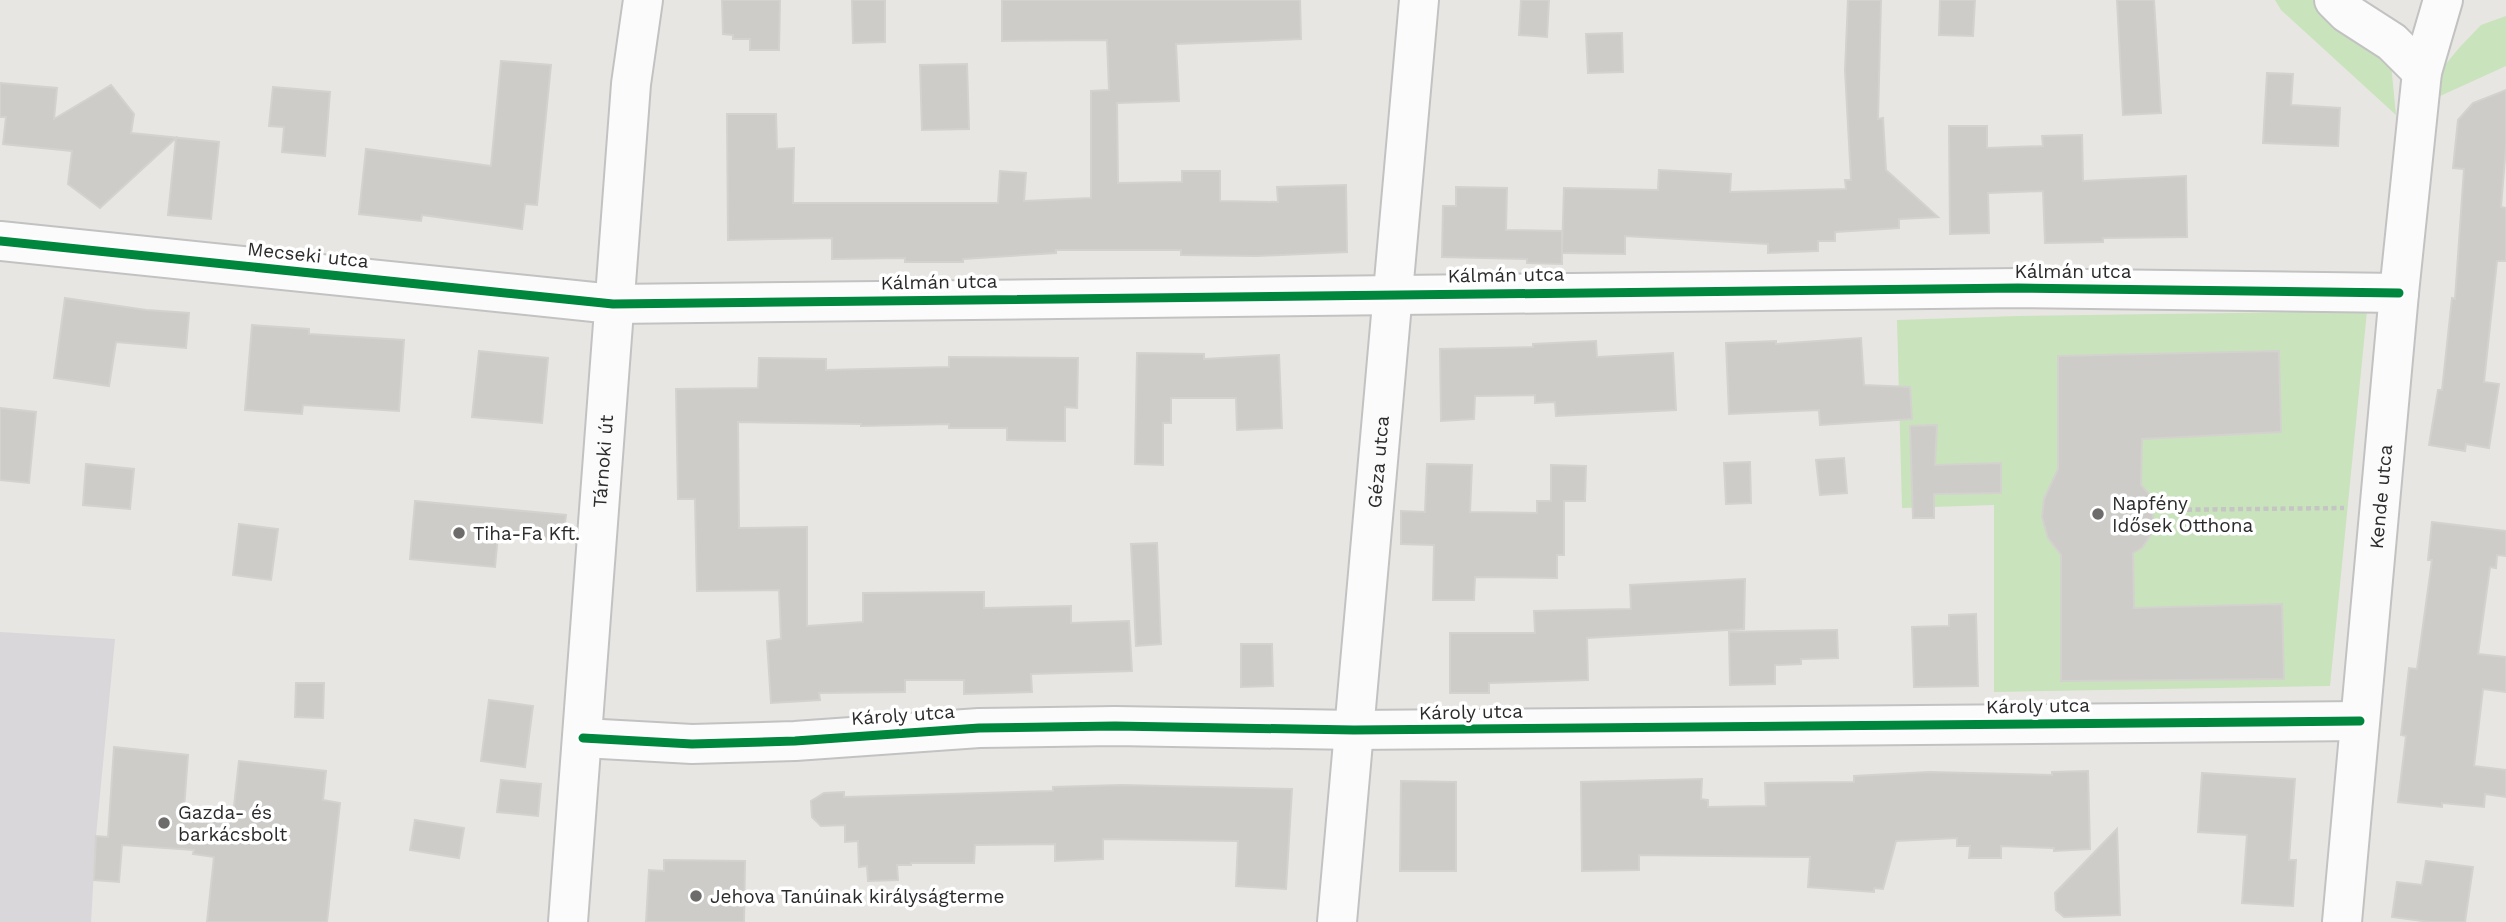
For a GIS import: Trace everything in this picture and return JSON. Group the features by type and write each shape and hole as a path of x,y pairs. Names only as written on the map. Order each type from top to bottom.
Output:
{"street":[{"name":"Tárnoki út","path":"568,922 613,304 631,84 643,0"},
{"name":"Géza utca","path":"1337,922 1419,0"},
{"path":"2334,0 2347,13 2392,42 2422,72"},
{"name":"Kende utca","path":"2342,922 2399,293 2422,72 2443,0"},
{"name":"Mecseki utca","path":"0,241 613,304"},
{"name":"Kálmán utca","path":"613,304 1393,294 2018,302 2399,293"},
{"name":"Károly utca","path":"583,738 692,744 795,741 979,727 1354,730 2360,720"}],"path":[{"path":"2153,510 2347,508"}],"shaded area":[{"path":"0,632 115,639 96,836 91,922 0,922"}],"green space":[{"path":"2275,0 2331,0 2391,64 2396,115 2281,10"},
{"path":"2506,16 2506,66 2427,102 2440,71 2459,48 2481,25"},
{"path":"2367,311 2330,686 1994,692 1994,505 1902,508 1897,320"}],"building":[{"path":"722,0 780,0 779,50 750,50 750,39 733,39 733,35 723,34"},
{"path":"852,0 885,0 885,42 853,43"},
{"path":"1002,0 1300,0 1301,39 1176,44 1179,101 1117,103 1118,183 1182,182 1182,171 1220,171 1220,201 1278,202 1277,187 1346,185 1347,252 1257,256 1181,255 1181,250 1056,250 1056,253 963,259 963,262 905,262 905,258 832,259 832,238 728,240 727,114 776,114 777,149 794,148 793,203 998,203 1000,171 1026,173 1024,201 1091,198 1091,91 1109,90 1107,40 1002,41"},
{"path":"1521,0 1549,0 1547,37 1519,35"},
{"path":"1848,0 1881,0 1878,119 1883,118 1886,170 1938,217 1899,219 1899,228 1835,232 1835,241 1818,241 1818,251 1768,253 1768,244 1625,236 1625,254 1562,253 1564,188 1658,190 1659,170 1731,174 1730,192 1846,189 1845,180 1851,180 1845,70"},
{"path":"1940,0 1975,0 1973,36 1939,35"},
{"path":"2117,0 2154,0 2161,113 2123,115"},
{"path":"1622,33 1623,72 1588,73 1586,34"},
{"path":"501,61 551,65 537,205 525,204 522,229 422,215 421,221 359,214 366,149 491,166"},
{"path":"967,64 969,129 922,130 920,65"},
{"path":"2267,73 2293,74 2291,105 2340,108 2338,146 2263,143"},
{"path":"0,83 57,88 54,119 111,85 134,114 131,133 219,142 211,219 168,215 176,138 100,208 68,184 72,151 3,144 6,117 0,117"},
{"path":"273,87 330,92 325,156 282,152 284,127 269,126"},
{"path":"2506,90 2506,146 2501,207 2506,208 2506,261 2497,261 2484,382 2499,384 2489,448 2466,444 2465,451 2429,445 2438,390 2442,390 2452,298 2455,299 2464,169 2453,168 2458,120 2473,103"},
{"path":"1949,126 1987,126 1987,148 2043,146 2042,136 2082,135 2083,181 2186,176 2187,237 2103,238 2103,242 2045,243 2043,191 1988,193 1989,233 1950,234"},
{"path":"1456,187 1507,188 1506,230 1562,231 1562,264 1527,263 1527,259 1442,257 1443,206 1456,206"},
{"path":"65,298 146,310 189,313 186,348 116,342 109,386 54,378"},
{"path":"252,325 309,329 309,334 404,340 399,411 303,405 302,414 245,410"},
{"path":"1861,338 1864,385 1910,387 1912,419 1820,425 1819,410 1729,414 1726,343 1776,341 1776,344"},
{"path":"1596,341 1597,357 1673,353 1676,410 1556,416 1555,402 1535,403 1535,395 1475,396 1474,419 1441,421 1440,349 1533,347 1533,344"},
{"path":"479,351 548,358 542,423 472,417"},
{"name":"Napfény Idősek Otthona","path":"2279,351 2281,432 2142,439 2141,485 2149,494 2154,523 2142,548 2133,553 2134,608 2282,604 2284,679 2061,681 2061,555 2048,538 2042,517 2044,499 2058,469 2058,356"},
{"path":"1137,353 1204,354 1204,359 1279,355 1282,428 1237,430 1236,398 1171,398 1171,423 1163,423 1163,465 1135,464"},
{"path":"949,357 1078,358 1077,408 1065,407 1065,441 1007,440 1007,428 949,428 949,424 861,426 738,422 739,528 807,527 807,626 863,622 863,593 984,592 984,608 1071,606 1071,623 1129,621 1132,671 1031,674 1032,692 964,694 964,680 905,680 905,692 819,693 820,700 771,703 767,641 781,639 779,590 697,591 695,499 678,499 676,389 758,388 759,358 826,359 826,370 949,367"},
{"path":"0,408 36,412 29,483 0,480"},
{"path":"1937,425 1935,465 2001,463 2001,493 1934,494 1934,518 1913,518 1910,426"},
{"path":"1844,458 1847,493 1820,495 1816,460"},
{"path":"1750,462 1751,503 1726,504 1724,463"},
{"path":"86,464 134,469 130,509 83,505"},
{"path":"1427,464 1472,465 1470,512 1537,513 1537,501 1551,501 1551,465 1586,466 1585,501 1564,501 1564,555 1557,555 1557,578 1475,577 1474,600 1433,600 1434,545 1401,544 1401,511 1425,512"},
{"path":"415,501 566,515 563,541 498,535 495,567 410,559"},
{"path":"2432,522 2506,531 2506,556 2497,555 2496,568 2490,567 2478,654 2506,657 2506,692 2483,689 2474,766 2506,770 2506,797 2485,794 2484,807 2442,803 2442,807 2398,802 2406,736 2401,735 2409,668 2417,669 2432,560 2428,560"},
{"path":"239,524 278,529 271,580 233,575"},
{"path":"1157,543 1161,644 1136,646 1131,544"},
{"path":"1745,579 1744,629 1587,638 1588,680 1489,683 1489,693 1450,693 1450,633 1535,633 1534,611 1631,609 1630,585"},
{"path":"1976,614 1978,686 1914,687 1912,627 1949,626 1949,615"},
{"path":"1837,630 1838,658 1801,659 1801,664 1775,665 1775,684 1730,685 1729,632"},
{"path":"1241,644 1272,644 1273,686 1241,687"},
{"path":"296,683 324,683 323,718 295,717"},
{"path":"489,700 533,706 525,767 481,761"},
{"path":"114,747 188,755 184,809 233,815 239,761 326,771 323,800 340,803 327,922 207,922 214,857 193,854 194,850 122,845 119,882 94,880 96,836 108,837"},
{"path":"2088,771 2090,849 2054,851 2054,848 2001,846 2001,858 1969,858 1970,846 1957,846 1957,838 1896,841 1883,889 1874,888 1874,892 1808,887 1810,857 1639,855 1639,870 1582,871 1581,782 1702,779 1701,799 1708,800 1708,807 1766,806 1765,783 1854,782 1854,776 1929,772 2052,775 2052,772"},
{"path":"2202,773 2295,779 2289,860 2296,860 2293,906 2242,903 2247,835 2198,832"},
{"path":"501,780 541,784 538,816 497,812"},
{"path":"1401,781 1456,782 1456,871 1400,871"},
{"path":"1121,785 1292,789 1286,889 1236,886 1238,841 1103,839 1103,859 1055,861 1055,844 975,845 974,863 897,865 898,880 868,881 867,866 859,867 858,841 845,842 845,825 821,826 812,817 811,801 824,793 844,792 844,797 1053,791 1053,787"},
{"path":"415,820 464,828 459,858 410,850"},
{"path":"2117,829 2120,915 2064,917 2056,910 2055,893"},
{"name":"Jehova Tanúinak királyságterme","path":"664,860 745,861 744,922 646,922 649,870 664,871"},
{"path":"2426,861 2473,867 2465,922 2430,922 2392,917 2397,882 2422,885"}],"cycle path":[{"path":"0,241 613,304 2018,288 2399,293"},
{"path":"583,738 692,744 795,741 979,728 1115,726 1354,730 2360,721"}],"place":[{"name":"Napfény Idősek Otthona","path":"2098,514"},
{"name":"Tiha-Fa Kft.","path":"459,533"},
{"name":"Gazda- és barkácsbolt","path":"164,823"},
{"name":"Jehova Tanúinak királyságterme","path":"696,896"}]}
